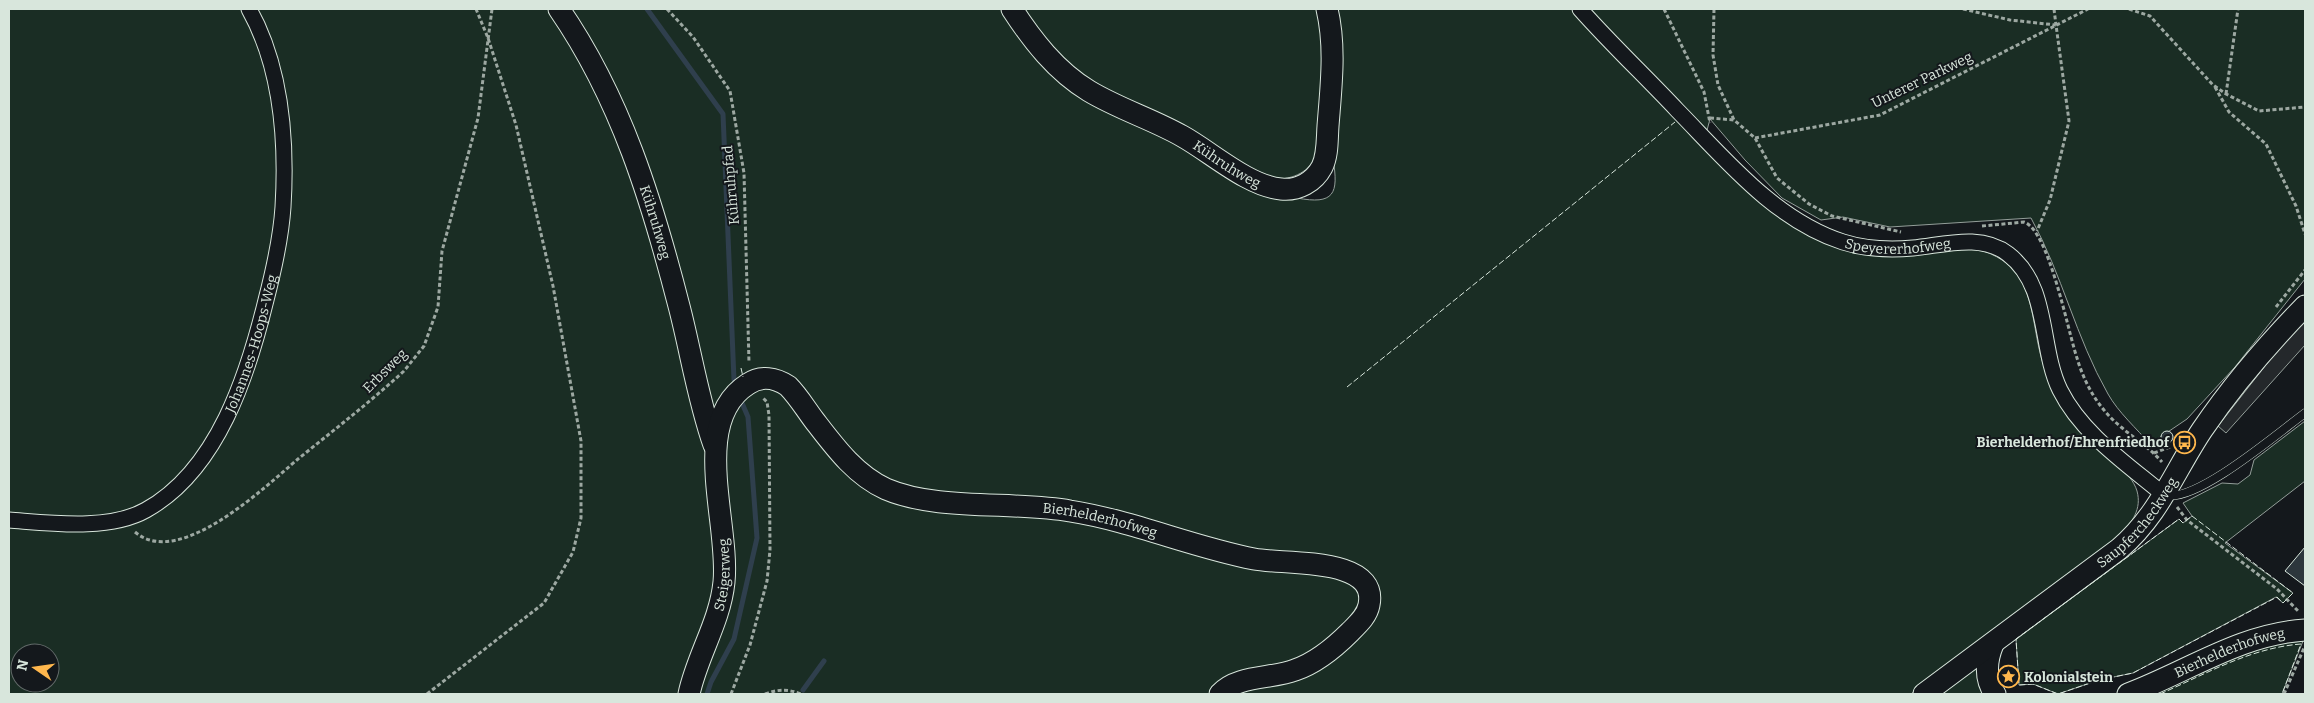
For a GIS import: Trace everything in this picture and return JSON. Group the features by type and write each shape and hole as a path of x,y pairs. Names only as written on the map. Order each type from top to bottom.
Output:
{"street":[{"name":"Johannes-Hoops-Weg","path":"9,520 94,523 132,517 155,504 182,482 196,466 220,428 245,376 270,284 283,208 284,165 278,92 267,49 249,9"},
{"name":"Kühruhweg","path":"559,9 603,82 632,148 653,210 679,304 708,428 716,450"},
{"name":"Kühruhweg","path":"1012,9 1046,55 1066,74 1089,91 1181,135 1254,181 1287,190 1302,186 1311,180 1319,171 1325,158 1332,56 1332,37 1327,9"},
{"name":"Speyererhofweg","path":"1580,9 1704,138 1770,201 1795,220 1825,235 1845,242 1882,248 1913,248 1968,242 1986,244 2006,252 2022,268 2032,285 2050,364 2067,402 2093,434 2169,496"},
{"name":"Saupfercheckweg","path":"1924,694 2130,540 2141,529 2169,496 2203,428 2236,384 2305,306"},
{"name":"Bierhelderhofweg","path":"750,382 770,379 785,384 842,455 861,473 878,484 900,493 936,500 1068,510 1128,523 1254,559 1346,570 1364,580 1370,594 1368,608 1362,620 1342,640 1301,668 1239,682 1229,686 1220,694"},
{"path":"716,450 718,425 738,392 750,382"},
{"name":"Steigerweg","path":"689,694 718,612 724,580 724,537 716,450"},
{"name":"Bierhelderhofweg","path":"2128,694 2246,642 2304,624"},
{"path":"1993,644 1987,670 1990,686 1995,694"}],"lane":[{"path":"2169,496 2195,490 2305,413"}],"path":[{"path":"426,694 544,603 573,552 580,518 581,442 553,286 516,125 488,38 476,9"},
{"name":"Erbsweg","path":"132,517 135,533 147,538 163,541 190,536 248,504 390,384 404,371 424,346 438,307 442,251 478,118 492,9"},
{"name":"Kühruhpfad","path":"667,9 693,37 730,92 744,173 746,321 750,382"},
{"path":"1664,9 1704,92 1710,118 1704,138"},
{"path":"1963,9 2010,20 2056,25"},
{"path":"2036,231 2050,200 2069,121 2054,9"},
{"name":"Unterer Parkweg","path":"1755,138 1880,115 2088,9"},
{"path":"2129,9 2150,16 2213,85 2229,112 2266,144 2296,206 2305,234"},
{"path":"2226,94 2238,9"},
{"path":"2213,85 2259,111 2305,107"},
{"path":"1710,118 1734,120"},
{"path":"731,694 760,612 767,581 770,550 769,415 767,402 750,382"},
{"path":"2169,496 2187,520 2277,590 2304,624"},
{"path":"2284,694 2305,645"},
{"path":"765,694 774,690 788,689 801,694"}],"green space":[{"path":"9,9 1002,9 1041,62 1297,198 1319,200 1331,194 1335,181 1333,159 1336,9 2305,9 2305,279 2235,367 2187,419 2150,444 2122,414 2108,394 2087,351 2052,261 2031,218 1890,227 1843,217 1821,220 1782,198 1745,160 1710,119 1703,145 1816,237 1972,248 1996,257 2013,269 2024,285 2030,303 2043,365 2052,385 2086,435 2124,470 2137,491 2138,504 2135,515 2121,535 1911,694 9,694"},
{"path":"1021,9 1321,9 1326,35 1318,155 1303,172 1297,175 1269,179 1104,91 1060,59"},
{"path":"2305,421 2305,481 2225,543 2293,593 2283,603 2276,597 2133,673 2099,680 2058,694 2033,684 2019,685 2016,639 2179,519 2183,523 2192,516 2183,503 2222,483 2238,484 2250,475 2254,460"},
{"path":"2303,641 2282,694 2155,694 2231,659 2269,645"},
{"path":"1980,662 1985,694 1937,694"}],"shaded area":[{"path":"2305,315 2305,345 2226,433 2218,426"}],"building":[{"path":"2165,431 2169,431 2173,437 2169,443 2165,443 2161,439 2161,435"},
{"path":"2305,547 2305,586 2285,571"}],"waterway":[{"path":"647,9 723,114 734,380"},
{"path":"707,694 711,682 734,639 757,538 748,417 742,403"},
{"path":"803,690 824,661"}],"fence":[{"path":"1347,387 1675,122"},
{"path":"741,368 743,377"},
{"path":"2192,516 2293,593 2283,603 2277,597 2133,673 2099,680 2058,694 2033,684 2019,685 2016,639 2179,519 2183,523 2192,516"},
{"path":"2160,694 2246,656 2282,646 2301,644 2282,694"}],"place":[{"name":"Bierhelderhof/Ehrenfriedhof","path":"2185,442"},
{"name":"Kolonialstein","path":"2008,677"}]}
